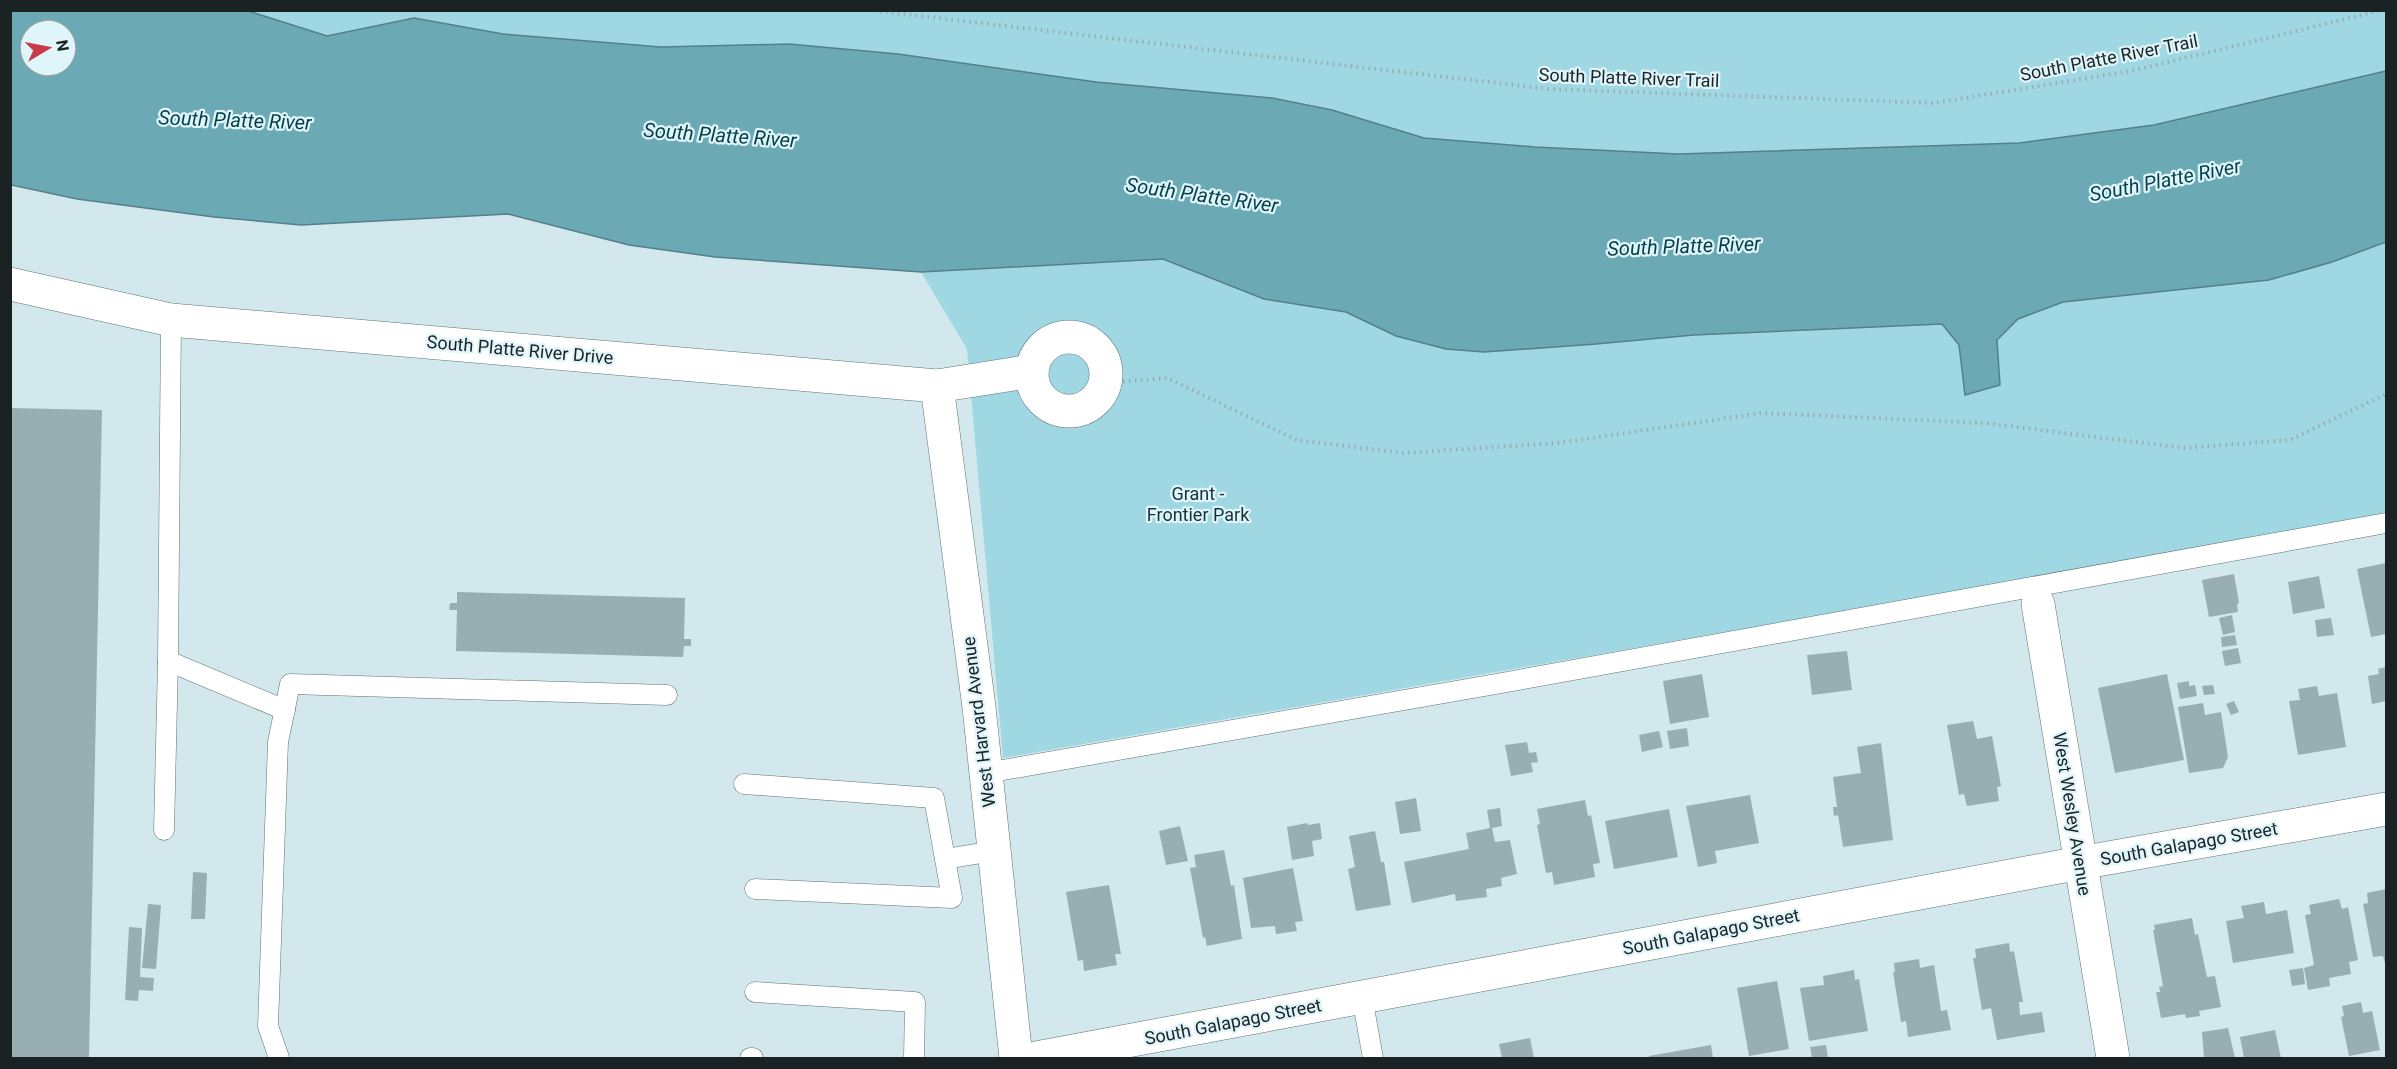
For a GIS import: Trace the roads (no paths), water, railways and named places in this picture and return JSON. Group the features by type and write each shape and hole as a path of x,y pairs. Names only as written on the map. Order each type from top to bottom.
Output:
{"street":[{"name":"South Platte River Drive","path":"10,284 171,320 937,386 1032,371"},
{"path":"1063,337 1075,337 1086,341 1103,359 1106,370 1105,383 1092,404 1081,410 1069,412 1056,410 1046,404 1037,394 1032,383 1032,371 1034,358 1042,348 1051,341 1063,337"},
{"name":"West Harvard Avenue","path":"937,386 986,772 1016,1059"},
{"name":"West Wesley Avenue","path":"2038,604 2114,1059"},
{"name":"South Galapago Street","path":"1036,1059 2080,863 2386,809"}],"lane":[{"path":"164,830 171,320"},
{"path":"986,772 1484,686 2386,523"},
{"path":"168,661 285,710"},
{"path":"279,1059 267,1026 278,742 290,684 667,695"},
{"path":"744,784 934,798 952,898 755,889"},
{"path":"945,859 994,851"},
{"path":"755,992 915,1002 914,1059"},
{"path":"1362,997 1373,1059"}],"water":[{"name":"South Platte River","path":"11,10 248,11 327,36 414,18 503,34 661,47 789,44 898,54 1096,82 1272,98 1332,110 1424,138 1535,147 1678,154 2019,143 2154,125 2386,71 2386,242 2332,262 2269,280 2063,302 2018,319 1997,340 2000,385 1965,395 1959,345 1942,324 1694,335 1484,352 1446,349 1396,336 1346,312 1264,299 1163,259 921,272 715,257 629,245 508,214 301,225 214,217 77,199 11,185"}],"park label":[{"name":"Grant - Frontier Park","path":"1198,504"}]}
